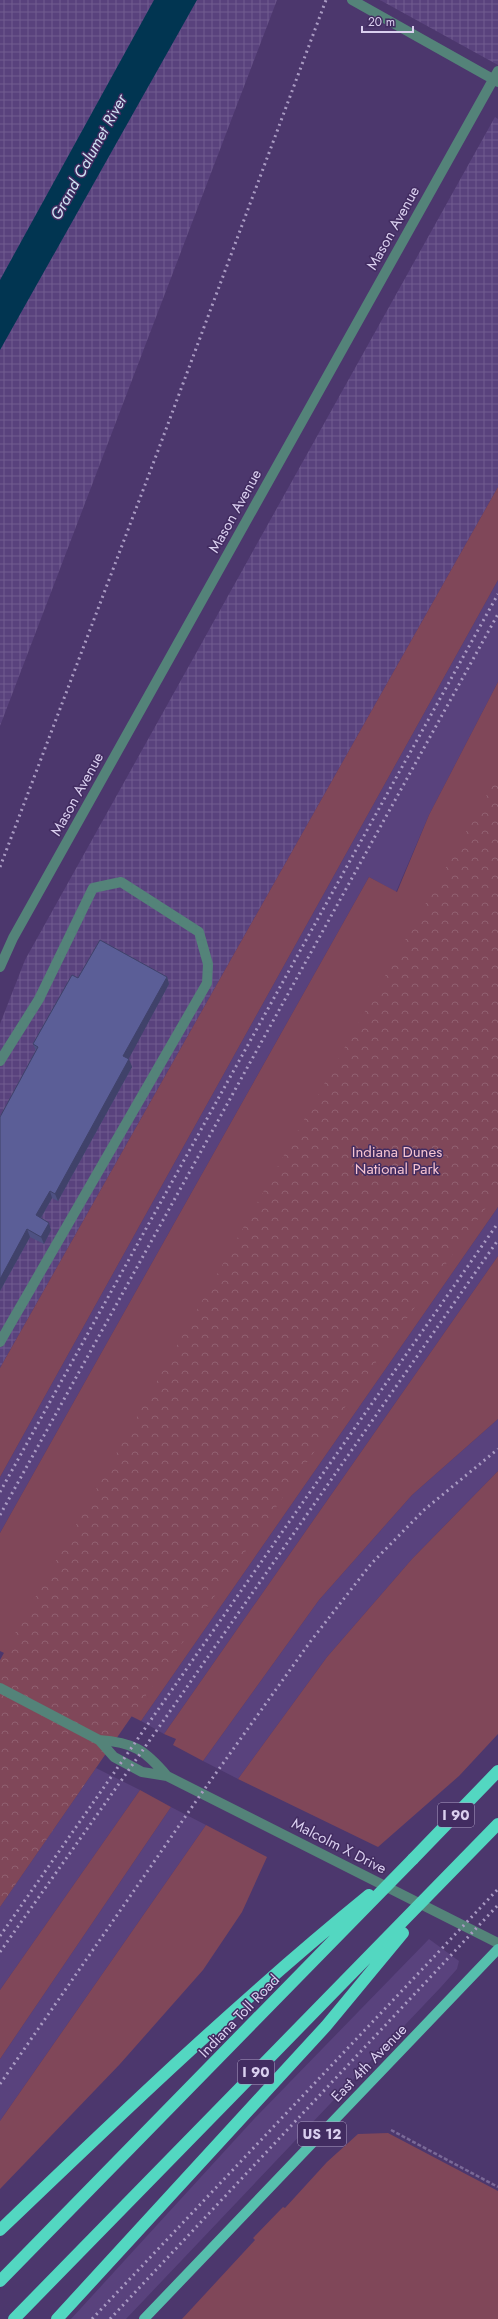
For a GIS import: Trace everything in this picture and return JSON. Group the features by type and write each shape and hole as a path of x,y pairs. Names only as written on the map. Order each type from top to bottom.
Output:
{"highway":[{"name":"Indiana Toll Road","path":"0,2282 498,1771"},
{"name":"I 90","path":"14,2319 498,1824"},
{"path":"0,2230 145,2091 280,1968 413,1859"},
{"path":"57,2319 326,2026 449,1875"}],"main road":[{"name":"East 4th Avenue","path":"144,2319 498,1948"}],"street":[{"path":"352,0 496,78"},
{"name":"Mason Avenue","path":"0,967 13,938 496,78"},
{"path":"0,1061 39,999 93,888 121,882 199,932 208,964 207,983 0,1342"},
{"name":"Malcolm X Drive","path":"0,1688 99,1740 114,1757 142,1772 167,1776 498,1943"},
{"name":"Malcolm X Drive","path":"99,1740 122,1741 151,1756 167,1776"}],"path":[{"path":"391,2130 498,2187"}],"shaded area":[{"path":"0,0 277,0 0,726"},
{"path":"380,0 498,0 498,65"},
{"path":"495,117 498,119 498,487 0,1368 0,1024 25,960"},
{"path":"498,580 498,682 429,815 396,892 369,877 0,1533 0,1477"},
{"path":"498,1207 498,1256 164,1734 141,1721"},
{"path":"498,1419 498,1471 412,1559 327,1657 238,1779 203,1761 319,1600 412,1495"},
{"path":"96,1768 140,1790 0,1990 0,1907"},
{"path":"171,1807 206,1825 0,2121 0,2059"},
{"path":"429,1939 459,1961 457,1969 441,1987 126,2319 71,2319 254,2119"}],"green space":[{"path":"498,487 498,580 0,1477 0,1368"},
{"name":"Indiana Dunes National Park","path":"498,682 498,1207 141,1721 0,1651 0,1533 369,877 397,892 429,815"},
{"name":"Indiana Dunes National Park","path":"498,775 498,1191 388,1345 0,1907 0,1660"},
{"path":"498,1256 498,1419 412,1495 319,1600 203,1761 173,1745 176,1739 164,1734"},
{"path":"498,1471 498,1734 459,1776 378,1847 238,1779 327,1657 412,1559"},
{"path":"140,1790 171,1807 0,2059 0,1990"},
{"path":"206,1825 267,1857 242,1912 203,1970 120,2064 0,2189 0,2121"},
{"path":"388,2133 498,2191 498,2319 182,2319 255,2240 253,2238 283,2207 285,2208 327,2162 358,2134"}],"water":[{"name":"Grand Calumet River","path":"154,0 197,0 0,350 0,280"}],"building":[{"path":"100,940 167,977 123,1056 129,1059 55,1194 50,1191 36,1215 49,1223 41,1237 27,1229 0,1279 0,1117 38,1047 33,1044 72,975 78,978"}],"railway":[{"path":"0,867 156,456 326,0"},
{"path":"0,1492 498,594"},
{"path":"0,1515 498,614"},
{"path":"0,1936 498,1223"},
{"path":"0,1952 157,1730 498,1240"},
{"path":"0,2084 201,1794 310,1642 371,1564 424,1510 498,1449"},
{"path":"92,2319 498,1889"},
{"path":"110,2319 498,1905"}]}
